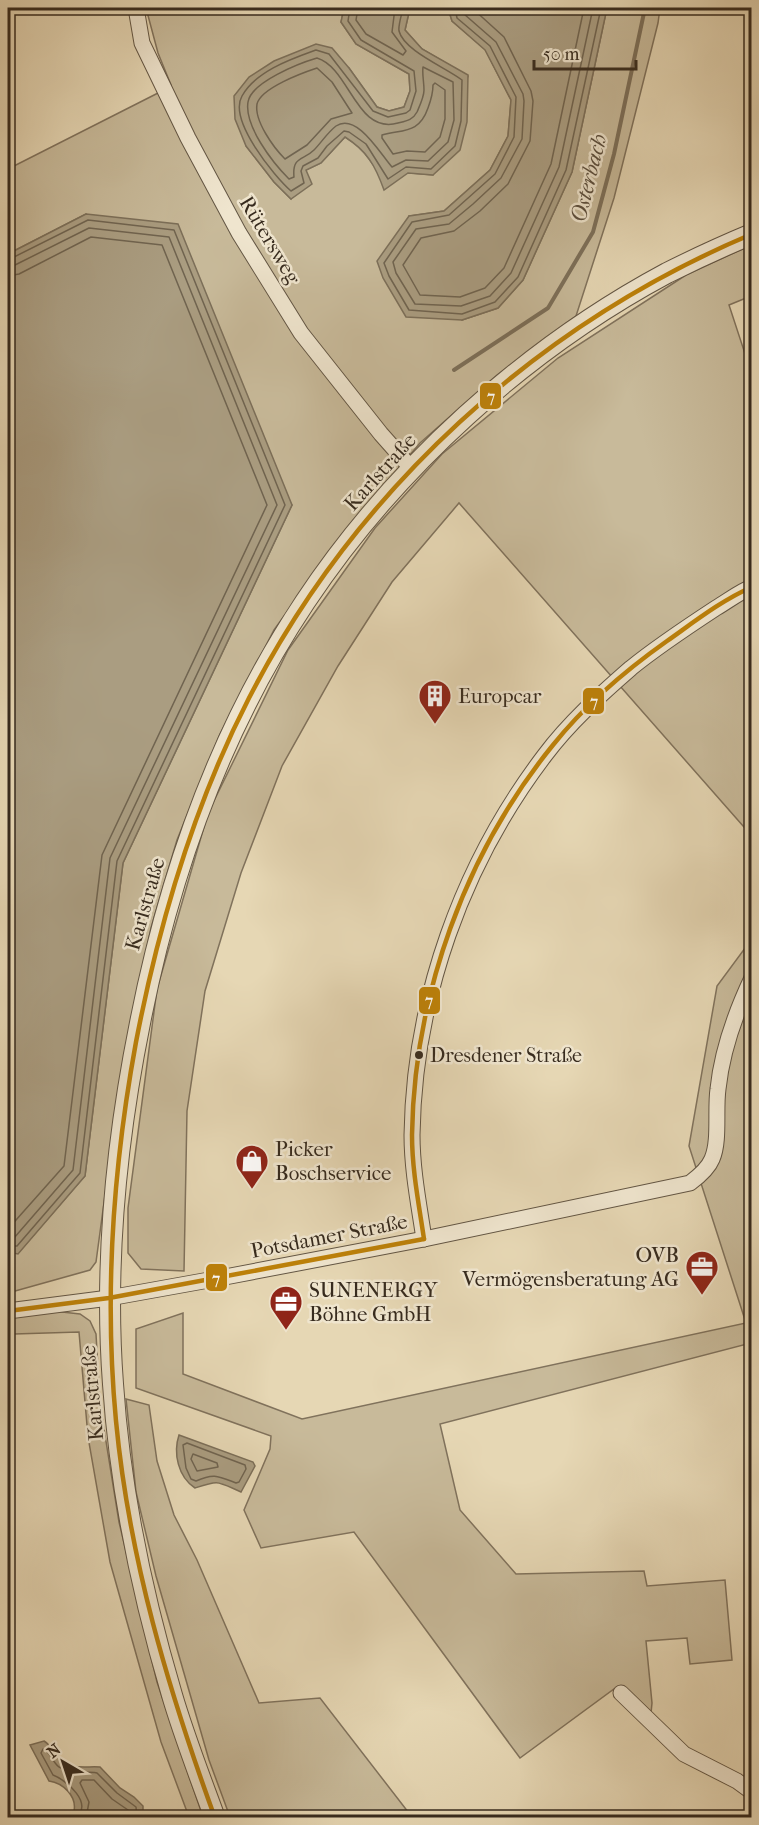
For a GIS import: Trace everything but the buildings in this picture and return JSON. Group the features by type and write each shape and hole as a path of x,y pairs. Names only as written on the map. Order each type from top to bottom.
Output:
{"street":[{"name":"Rütersweg","path":"136,8 142,43 188,138 239,233 301,333 412,469"},
{"name":"Karlstraße","path":"215,1818 173,1699 148,1610 129,1518 113,1387 109,1298 119,1147 130,1071 145,995 166,909 192,829 228,741 265,669 305,602 351,539 412,469 472,411 528,364 573,332 667,274 752,234"},
{"name":"Potsdamer Straße","path":"8,1311 109,1298 424,1239 415,1178 412,1137 415,1081 426,1011 436,968 450,927 471,878 518,794 545,755 575,720 645,657 681,630 752,587"},
{"path":"424,1239 690,1183 712,1160 717,1090 723,1052 735,1015 752,978"},
{"path":"621,1693 684,1754 737,1781 752,1792"}],"shaded area":[{"path":"146,8 344,8 341,22 356,44 409,74 410,91 404,107 389,111 377,107 349,68 246,146 274,182 291,199 306,170 321,163 345,137 361,148 377,170 433,175 468,76 422,49 405,30 410,8 448,8 452,21 485,49 511,100 508,136 490,170 444,211 409,216 462,320 498,308 523,280 572,172 607,8 660,8 614,198 576,316 497,375 420,443 347,529 274,630 220,734 177,840 151,928 122,1069 96,1262 90,1270 8,1293 8,1252 18,1253 85,1176 123,863 292,505 86,214 8,254 8,169 171,85 158,53"},
{"path":"751,245 751,296 729,305 752,375 751,835 459,503 392,582 338,666 282,766 241,873 205,991 187,1111 184,1271 141,1269 128,1253 128,1208 157,989 208,813 288,650 375,528 442,454 558,358 686,275"},
{"path":"751,940 751,1343 440,1424 460,1510 516,1574 644,1571 647,1586 725,1580 732,1660 690,1664 687,1638 646,1641 652,1703 650,1723 614,1689 520,1758 354,1532 261,1548 244,1510 270,1449 271,1436 136,1388 136,1329 183,1313 183,1374 302,1419 746,1323 689,1146 717,986"},
{"path":"53,1311 80,1314 90,1321 96,1334 100,1404 119,1522 157,1682 203,1817 189,1817 161,1742 110,1562 88,1437 79,1332 8,1336 8,1317"},
{"path":"126,1399 149,1405 157,1461 174,1515 197,1560 259,1703 320,1698 412,1817 230,1817 209,1760 156,1576 136,1492"}],"water":[{"path":"344,8 410,8 405,30 422,49 468,75 467,122 460,150 433,175 408,173 384,190 369,159 345,137 321,163 306,170 312,184 291,199 274,182 246,146 235,119 234,96 249,77 274,61 316,44 332,48 377,107 389,111 404,107 410,91 409,74 356,44 341,22"},
{"path":"448,8 607,8 572,172 523,280 498,308 462,320 406,317 383,278 377,261 409,216 444,211 490,170 508,136 511,100 485,50 452,21"},
{"path":"86,214 178,224 292,505 123,863 85,1176 18,1254 8,1252 8,254"},
{"path":"179,1435 253,1462 255,1466 241,1492 218,1483 195,1488 189,1483 184,1478 178,1464"},
{"path":"44,1741 64,1763 74,1766 100,1767 120,1788 143,1806 143,1817 54,1817 74,1811 74,1805 71,1795 64,1787 49,1781 30,1745"}],"waterway":[{"name":"Osterbach","path":"454,370 548,308 593,232 614,154 645,8"}],"transit line":[{"name":"7","path":"215,1818 166,1672 141,1573 122,1472 112,1373 111,1278 121,1136 145,997 180,865 211,780 229,739 249,698 292,622 342,551 398,484 460,422 526,366 597,316 673,272 752,234"},
{"name":"7","path":"424,1239 412,1148 415,1083 422,1031 434,979 450,928 470,879 494,832 522,787 553,745 579,716 621,676 652,652 719,605 752,587"},
{"name":"7","path":"8,1311 109,1298 424,1239"}],"place":[{"name":"Europcar","path":"435,725"},
{"name":"Dresdener Straße","path":"419,1055"},
{"name":"Picker Boschservice","path":"252,1190"},
{"name":"OVB Vermögensberatung AG","path":"702,1296"},
{"name":"SUNENERGY Böhne GmbH","path":"286,1331"}]}
